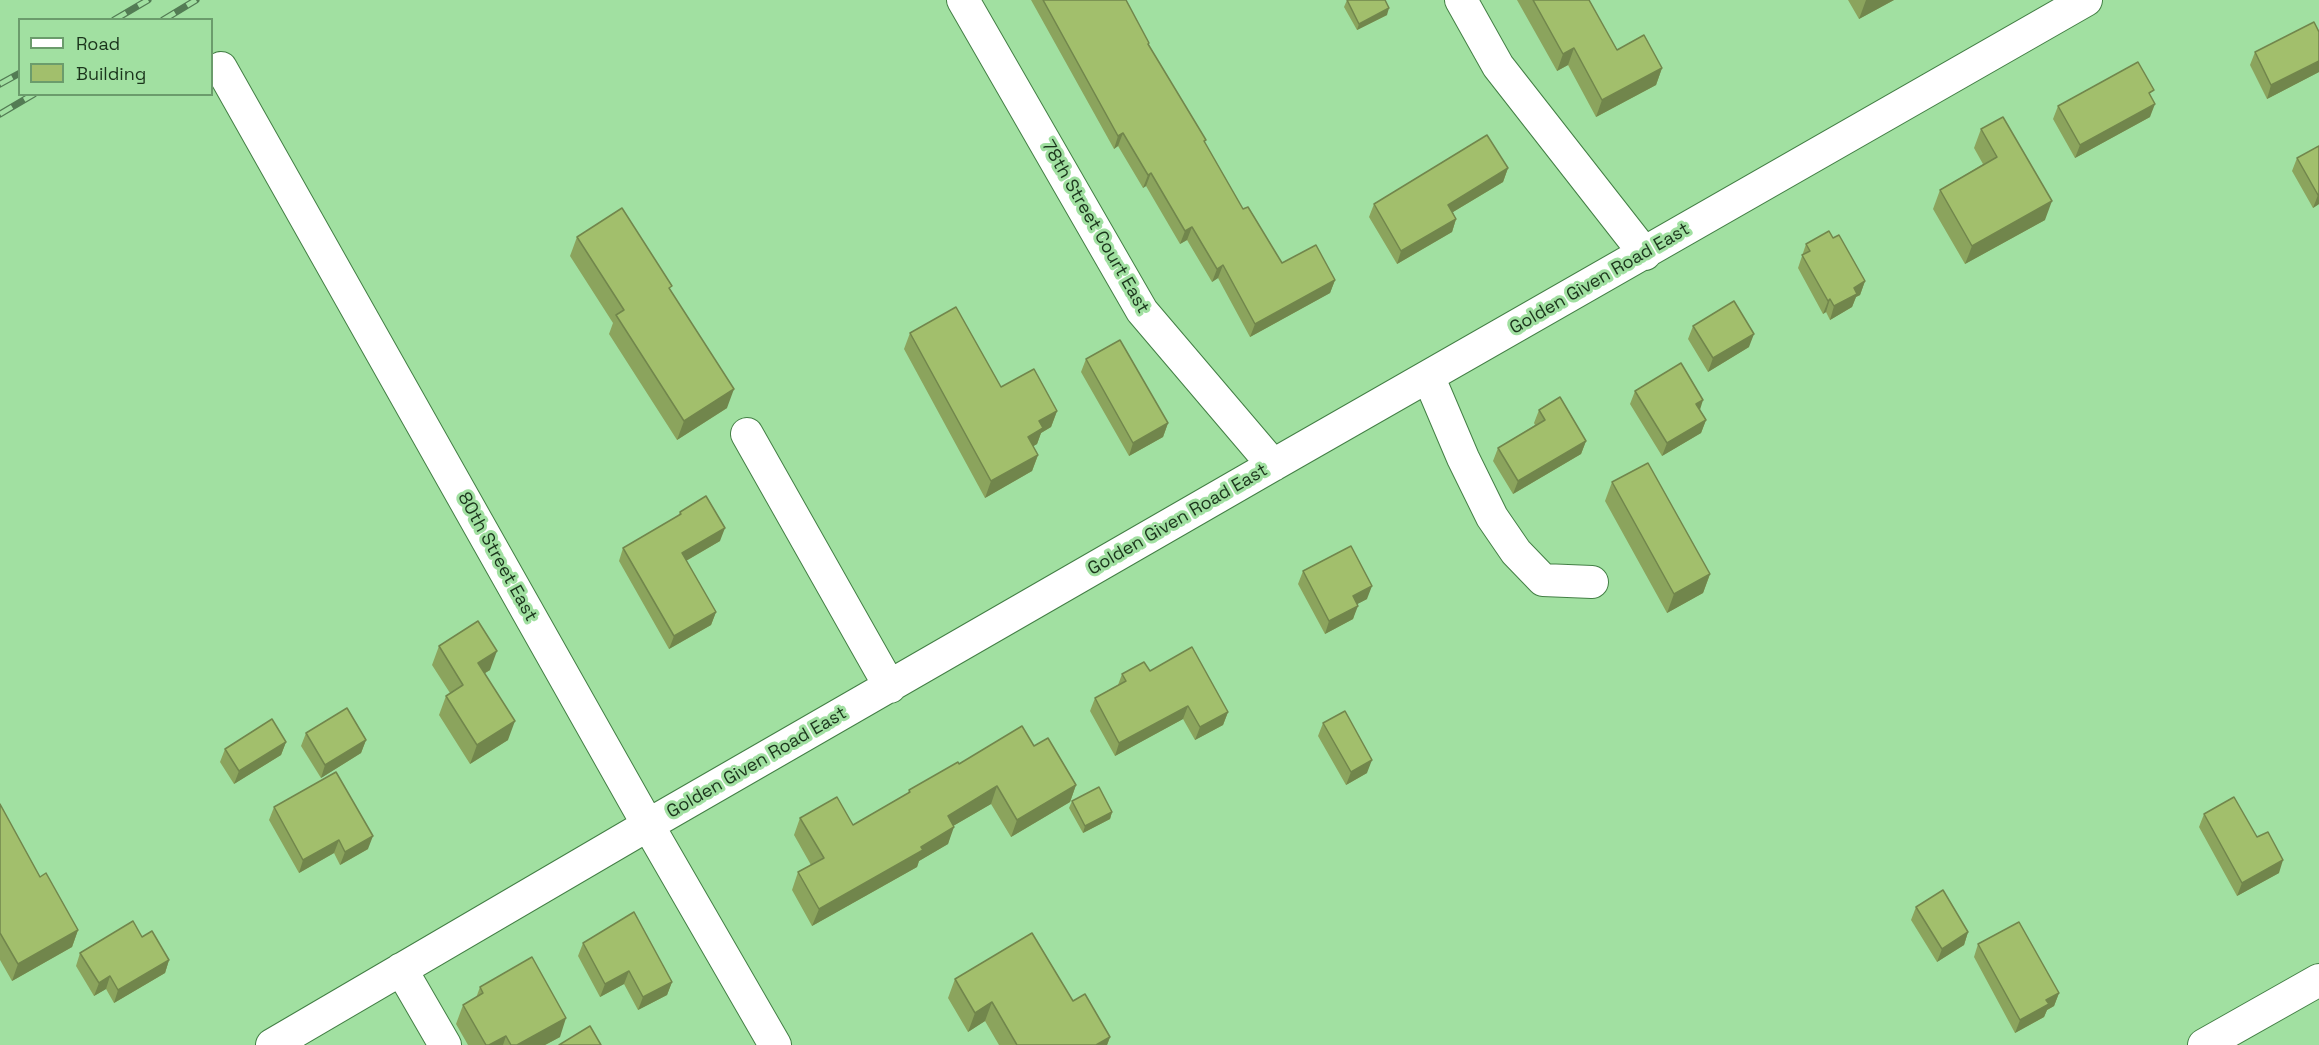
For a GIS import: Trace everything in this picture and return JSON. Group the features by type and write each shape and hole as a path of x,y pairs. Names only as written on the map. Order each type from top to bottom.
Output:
{"street":[{"name":"78th Street Court East","path":"963,0 1142,311 1273,465"},
{"path":"1461,0 1498,66 1645,254"},
{"name":"Golden Given Road East","path":"272,1045 648,825 1645,254 2069,4"},
{"name":"80th Street East","path":"221,68 648,825 775,1045"},
{"path":"1429,378 1463,458 1492,517 1516,552 1543,580 1592,582"},
{"path":"747,434 890,687"},
{"path":"401,969 445,1045"},
{"path":"2204,1045 2319,980"}],"building":[{"path":"1043,0 1126,0 1148,44 1206,140 1204,141 1243,209 1248,207 1282,263 1316,245 1335,280 1255,324 1223,265 1217,269 1192,227 1185,231 1151,173 1148,175 1123,133 1118,136"},
{"path":"1347,0 1385,0 1389,8 1359,24"},
{"path":"1533,0 1589,0 1617,50 1644,35 1662,68 1602,100 1574,48 1563,54"},
{"path":"2314,22 2319,32 2319,61 2271,85 2255,52"},
{"path":"2138,62 2154,90 2149,93 2155,104 2080,145 2058,106"},
{"path":"2003,117 2052,201 1972,246 1940,190 1997,157 1981,129"},
{"path":"1487,135 1508,168 1448,205 1456,219 1401,251 1374,204"},
{"path":"2319,146 2319,194 2318,195 2297,158"},
{"path":"622,208 672,286 669,288 734,389 684,421 616,315 624,310 577,237"},
{"path":"1829,231 1833,238 1839,235 1865,281 1854,288 1857,294 1834,306 1830,299 1828,301 1802,255 1810,251 1806,244"},
{"path":"1734,301 1754,334 1713,358 1693,326"},
{"path":"956,307 1001,387 1034,369 1057,411 1039,421 1043,428 1028,437 1038,455 991,481 910,333"},
{"path":"1120,340 1168,423 1133,443 1086,359"},
{"path":"1681,363 1703,400 1696,404 1706,420 1667,443 1635,391"},
{"path":"1560,397 1586,441 1518,481 1498,448 1545,420 1539,410"},
{"path":"1648,463 1710,574 1674,594 1612,482"},
{"path":"706,496 725,528 682,553 716,612 674,636 623,548 681,514 680,512"},
{"path":"1351,546 1372,586 1353,596 1358,606 1329,621 1303,571"},
{"path":"478,621 497,651 478,663 515,721 477,745 446,696 463,685 439,646"},
{"path":"1192,647 1228,712 1200,727 1188,706 1119,743 1095,698 1126,681 1122,674 1144,662 1150,671"},
{"path":"347,708 366,740 325,765 306,733"},
{"path":"1345,711 1372,760 1351,772 1323,723"},
{"path":"272,719 286,742 239,771 225,749"},
{"path":"1022,726 1034,746 1048,738 1076,785 1017,820 997,786 948,816 954,827 921,847 923,850 819,909 798,872 824,858 800,818 837,797 853,825 910,792 909,790 958,762 959,764"},
{"path":"336,772 373,836 345,852 339,840 303,860 274,807"},
{"path":"1099,787 1112,812 1085,826 1072,801"},
{"path":"2234,797 2257,837 2268,832 2283,860 2242,883 2204,814"},
{"path":"0,804 40,877 46,873 78,930 18,964 0,933"},
{"path":"1943,890 1968,932 1942,949 1916,907"},
{"path":"634,912 672,982 643,997 629,971 605,984 583,943"},
{"path":"133,921 142,937 152,931 169,960 118,990 110,976 99,983 80,953"},
{"path":"2019,922 2059,993 2046,1000 2049,1004 2020,1020 1978,944"},
{"path":"1032,933 1073,1001 1085,994 1110,1037 1096,1045 1017,1045 992,1002 975,1013 955,979"},
{"path":"532,957 566,1018 517,1045 511,1045 506,1036 486,1045 463,1005 483,993 480,987"},
{"path":"590,1026 601,1045 559,1045"}],"railway":[{"path":"117,18 148,0"},
{"path":"166,18 196,0"},
{"path":"0,84 18,74"},
{"path":"0,114 31,96"}]}
